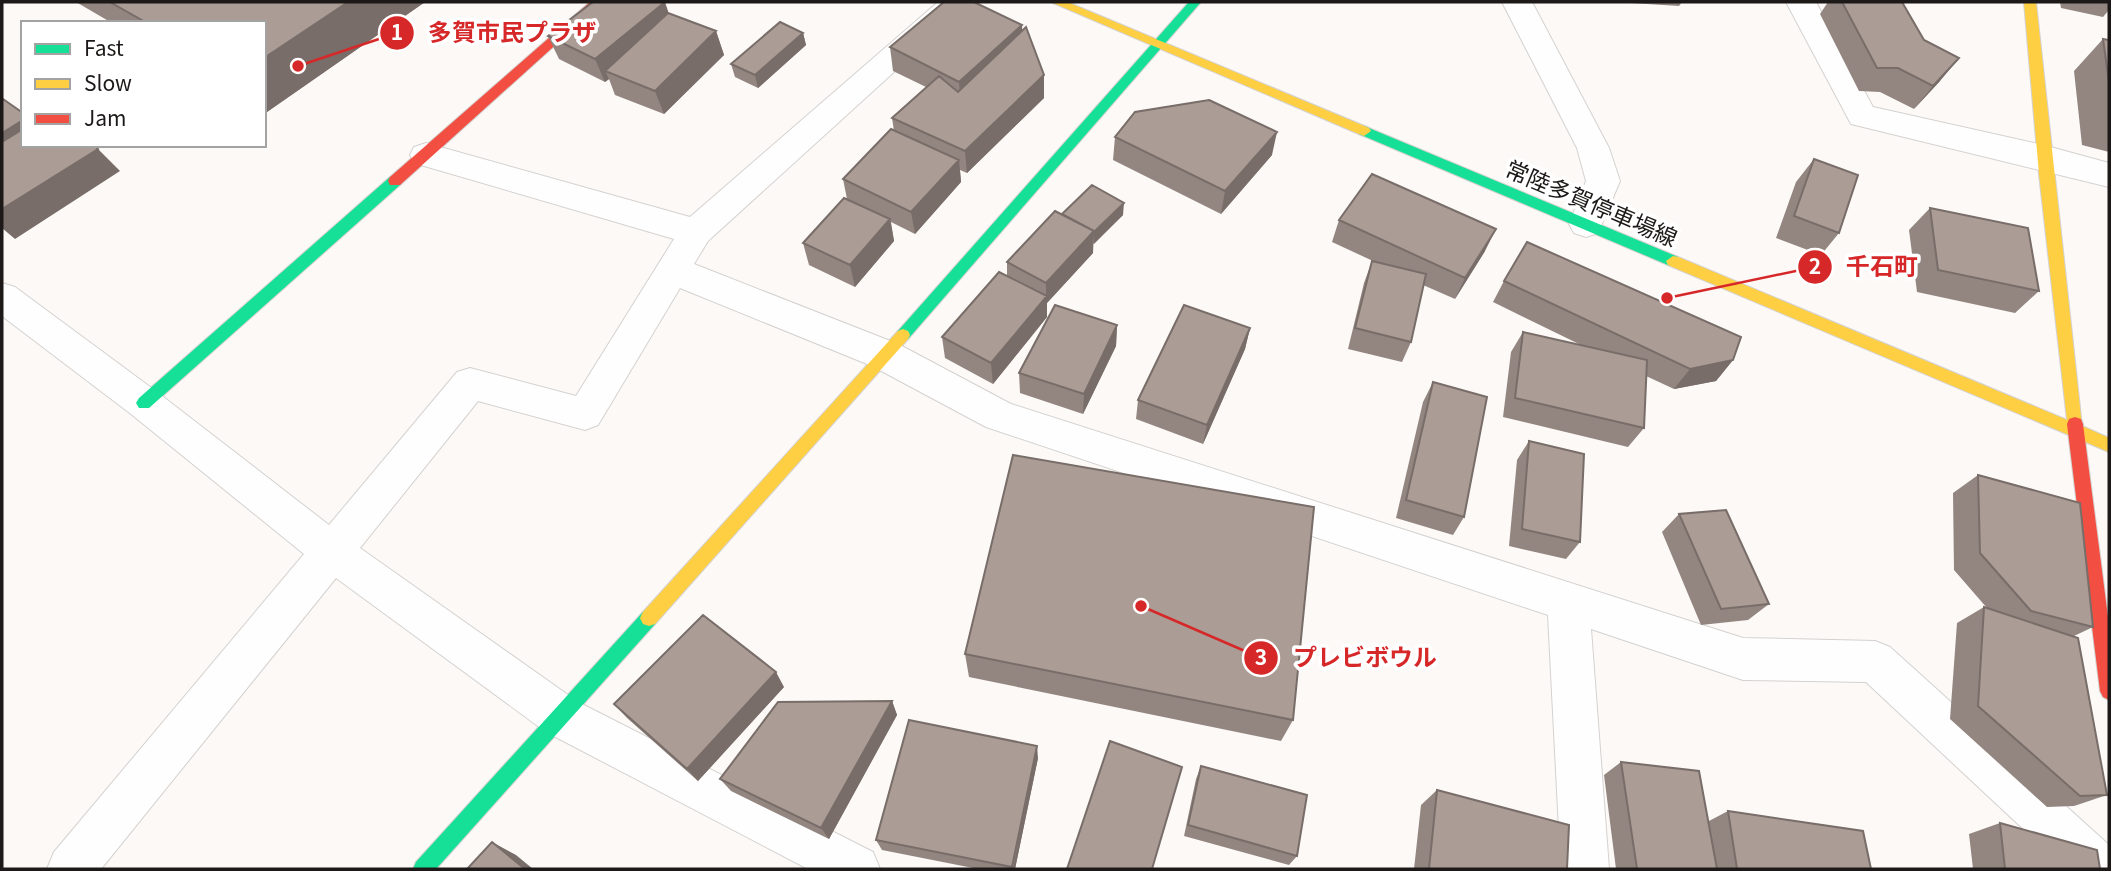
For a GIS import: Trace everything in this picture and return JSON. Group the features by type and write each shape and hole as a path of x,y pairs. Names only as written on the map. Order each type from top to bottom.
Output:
{"street":[{"path":"144,403 597,2"},
{"path":"71,869 470,383 585,414 696,232 956,2"},
{"name":"常陸多賀停車場線","path":"1057,2 2109,445"},
{"path":"423,869 885,355 1195,2"},
{"path":"1517,2 1593,148 1603,181 1586,224"},
{"path":"1801,2 1863,116 2043,157 2109,175"},
{"path":"2030,2 2043,157 2074,430 2109,691"},
{"path":"426,155 696,232"},
{"path":"673,270 885,355 999,416 1743,659 1875,662 2101,869"},
{"path":"2,297 144,403 333,552 562,717 856,869"},
{"path":"1569,601 1586,869"}],"building":[{"path":"110,2 348,2 266,57 266,21 143,21"},
{"path":"593,2 665,2 595,59 548,36"},
{"path":"944,2 974,2 1022,25 959,82 890,47"},
{"path":"1842,2 1902,2 1924,40 1959,58 1933,86 1898,68 1877,68"},
{"path":"668,13 716,31 655,91 605,71"},
{"path":"780,22 803,33 755,75 731,64"},
{"path":"1026,27 1044,75 965,151 892,118 939,76 958,92"},
{"path":"2103,39 2109,40 2109,82"},
{"path":"2,100 21,112 21,121 2,133"},
{"path":"1209,100 1277,132 1225,191 1115,137 1135,112"},
{"path":"891,129 959,160 911,212 843,179"},
{"path":"21,130 21,147 98,149 2,209 2,142"},
{"path":"1814,159 1858,175 1839,233 1794,216"},
{"path":"1372,174 1496,229 1465,278 1339,220"},
{"path":"1092,185 1124,203 1094,232 1062,214"},
{"path":"844,198 890,219 850,265 803,243"},
{"path":"1930,208 2028,228 2039,291 1938,270"},
{"path":"1055,211 1094,231 1046,283 1007,262"},
{"path":"1527,242 1741,337 1733,360 1690,369 1504,281"},
{"path":"1372,261 1426,274 1411,342 1355,328"},
{"path":"999,272 1047,296 991,363 942,337"},
{"path":"1055,305 1117,325 1084,394 1019,373"},
{"path":"1184,305 1250,328 1207,425 1138,400"},
{"path":"1523,332 1647,360 1644,428 1515,398"},
{"path":"1433,382 1487,397 1464,517 1406,500"},
{"path":"1529,441 1584,454 1580,542 1522,529"},
{"path":"1013,455 1314,507 1293,720 965,654"},
{"path":"1978,475 2080,503 2093,627 2031,611 1980,553"},
{"path":"1726,510 1769,604 1721,609 1679,514"},
{"path":"1984,607 2078,638 2107,795 2080,796 1978,706"},
{"path":"703,615 776,672 687,769 614,704"},
{"path":"892,701 821,828 720,779 778,702"},
{"path":"909,720 1037,746 1012,867 876,840"},
{"path":"1110,741 1182,767 1152,869 1067,869"},
{"path":"1621,762 1699,771 1717,869 1637,869"},
{"path":"1201,766 1307,795 1297,856 1188,825"},
{"path":"1437,790 1569,825 1567,869 1429,869"},
{"path":"1728,811 1863,831 1871,869 1737,869"},
{"path":"2000,823 2097,850 2100,869 2005,869"},
{"path":"492,842 525,869 467,869"}],"traffic: fast":[{"path":"903,335 1195,2"},
{"path":"1364,131 1673,261"},
{"path":"144,403 395,181"},
{"path":"423,869 649,618"}],"traffic: slow":[{"path":"1057,2 1364,131"},
{"path":"2030,2 2046,174 2075,424"},
{"path":"1673,261 2109,445"},
{"path":"649,618 903,335"}],"traffic: jam":[{"path":"395,181 597,2"},
{"path":"2075,424 2109,691"}],"place":[{"name":"多賀市民プラザ","path":"298,66"},
{"name":"千石町","path":"1667,298"},
{"name":"プレビボウル","path":"1141,606"}]}
